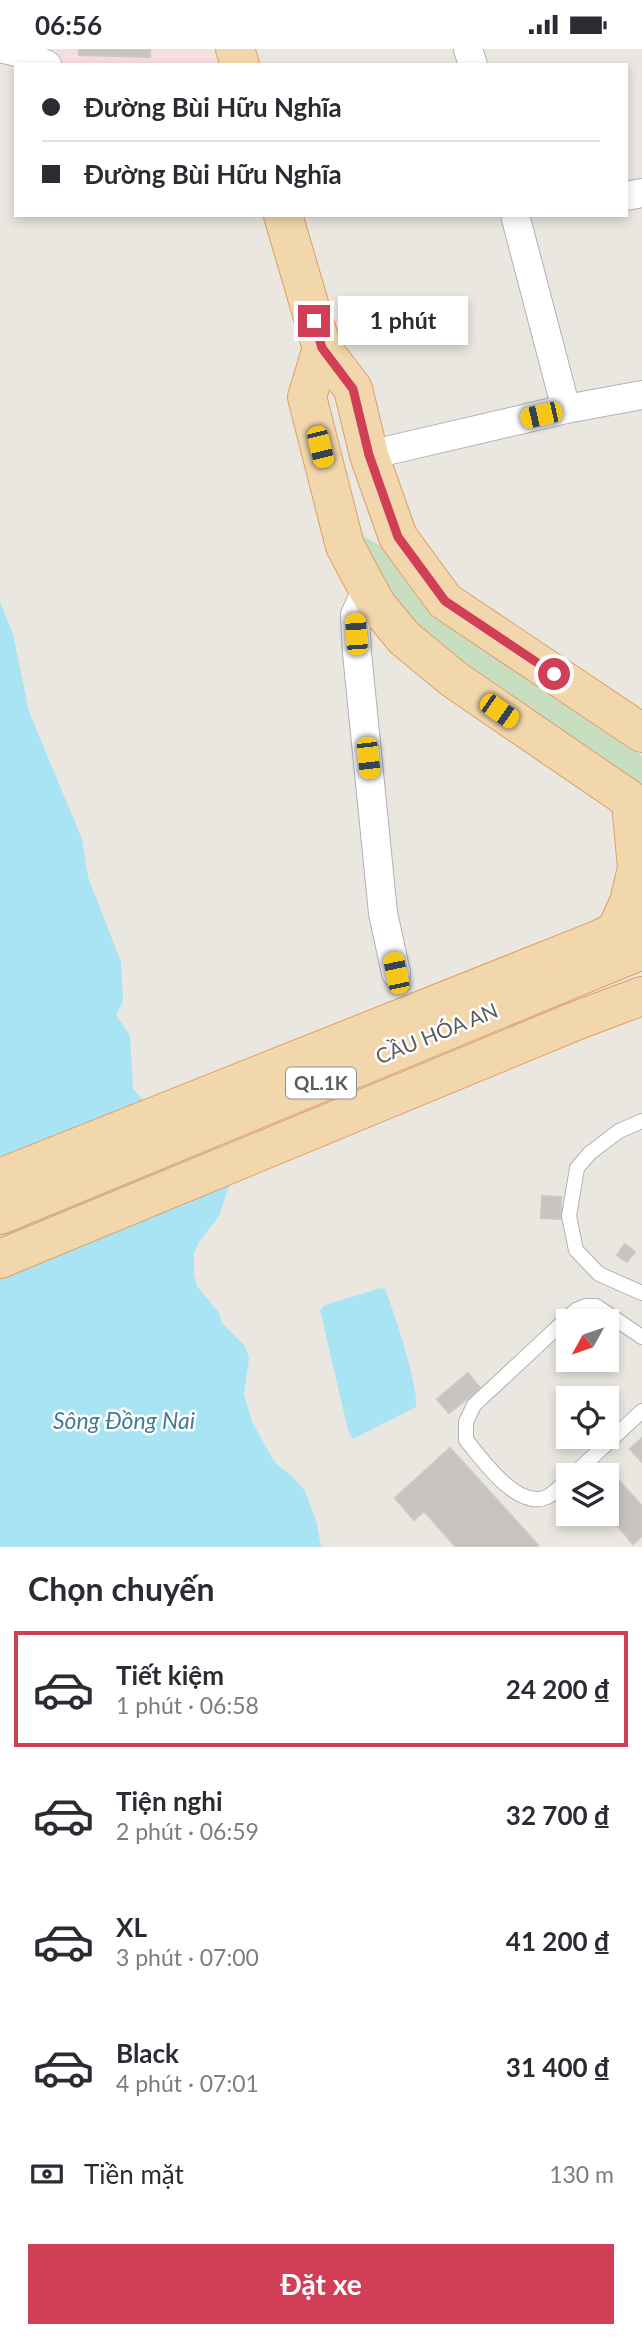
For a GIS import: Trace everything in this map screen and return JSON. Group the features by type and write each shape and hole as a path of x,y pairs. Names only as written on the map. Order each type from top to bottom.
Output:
{"main road":[{"path":"284,217 322,348 353,389 369,455 398,537 445,601 642,733"},
{"path":"322,348 307,397 345,546 366,590 404,638 455,680 636,805 637,868 625,934"},
{"name":"CẦU HÓA AN","path":"0,1178 625,934"},
{"name":"CẦU HÓA AN","path":"0,1215 625,934"},
{"name":"CẦU HÓA AN","path":"0,1259 642,996"}],"street":[{"path":"4,49 43,63"},
{"path":"520,217 566,409"},
{"path":"369,455 566,409 642,395"},
{"path":"366,590 355,615 357,653 383,913 396,973"}],"lane":[{"path":"642,1121 619,1131 590,1153 577,1168 569,1216 576,1250 599,1273 642,1293"},
{"path":"556,1490 549,1496 533,1500 518,1495 492,1470 466,1440 466,1422 474,1405 576,1310 596,1306 642,1337"},
{"path":"586,1463 642,1411"}],"shaded area":[{"path":"46,49 212,49 215,63 63,63 45,55"}],"green space":[{"path":"354,530 380,546 402,575 437,611 642,756 642,794 463,671 386,596"}],"water":[{"name":"Sông Đồng Nai","path":"0,602 13,634 29,712 82,839 88,877 121,962 123,1001 116,1015 130,1036 133,1089 169,1127 216,1145 231,1181 219,1216 194,1253 197,1286 219,1313 222,1323 245,1346 249,1358 244,1394 252,1422 275,1463 291,1475 305,1491 317,1524 321,1547 0,1547"},
{"path":"385,1289 405,1348 416,1407 353,1439 348,1430 320,1310 325,1305"}],"building":[{"path":"79,49 150,49 150,57 79,55"},
{"path":"542,1196 561,1197 561,1219 541,1218"},
{"path":"625,1244 635,1252 627,1262 617,1255"},
{"path":"468,1373 480,1388 449,1413 437,1399"},
{"path":"642,1438 642,1462 630,1449"},
{"path":"450,1448 538,1545 536,1547 456,1547 424,1511 414,1520 395,1498"},
{"path":"619,1481 642,1506 642,1536 633,1544 617,1526"}],"route":[{"path":"314,321 322,348 353,389 369,455 398,537 445,601 554,674"}]}
